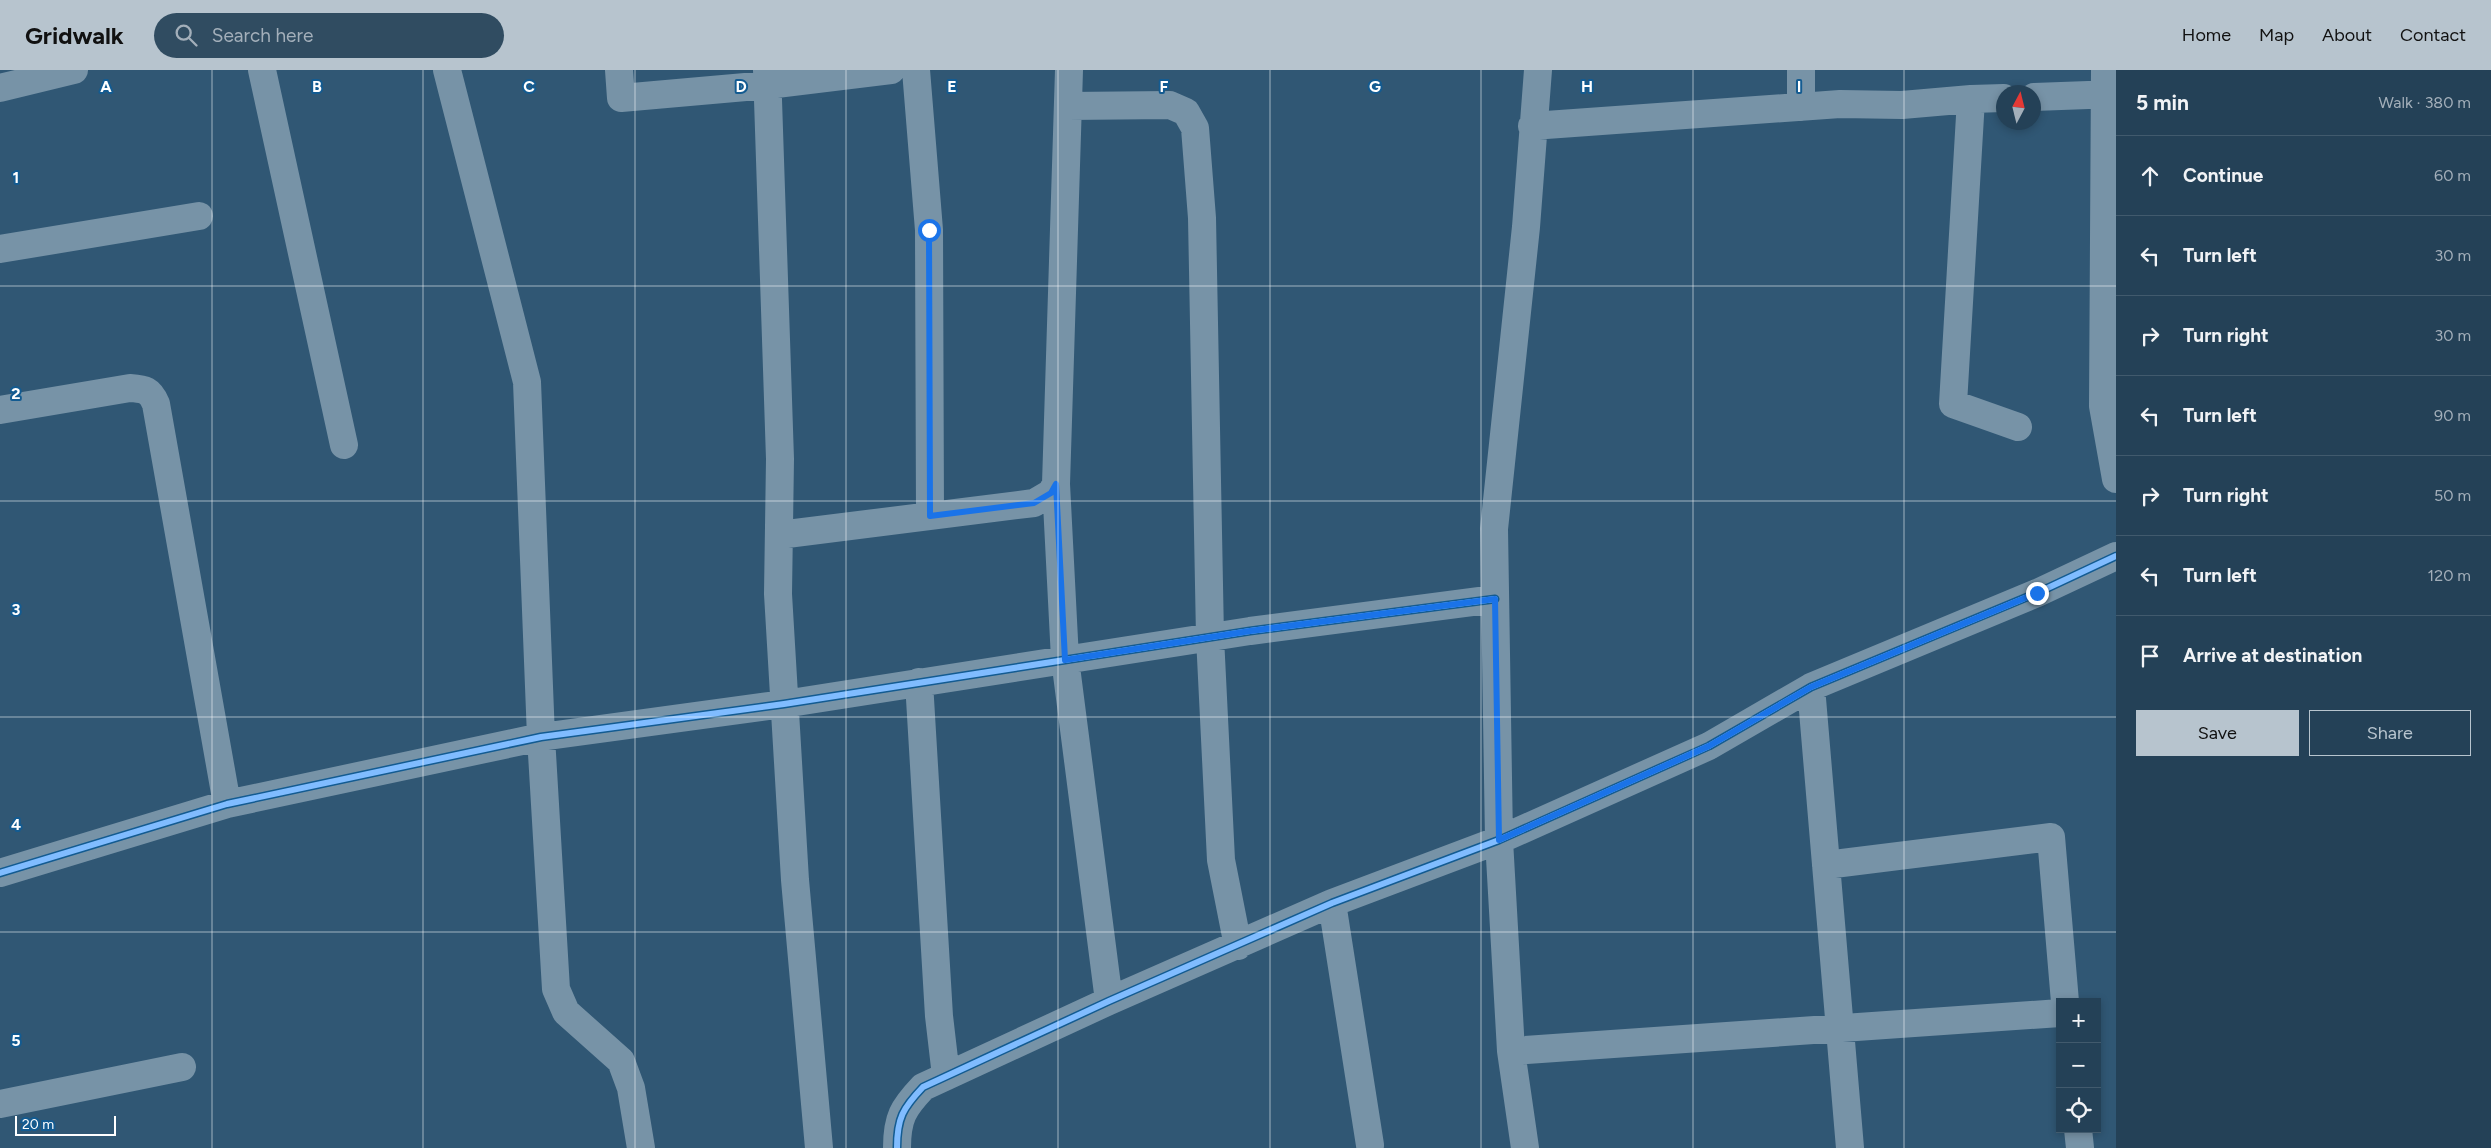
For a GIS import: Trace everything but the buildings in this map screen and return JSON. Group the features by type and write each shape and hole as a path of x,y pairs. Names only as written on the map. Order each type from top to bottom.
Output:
{"street":[{"path":"262,70 344,445"},
{"path":"447,70 527,382 541,736 556,988 566,1012 621,1061 630,1088 641,1148"},
{"path":"619,70 621,98 767,77 891,70"},
{"path":"916,70 929,230 930,516"},
{"path":"1069,70 1056,484 1065,660 1109,1001"},
{"path":"1525,1148 1511,1051 1499,840 1494,529 1526,227 1532,126 1538,70"},
{"path":"1801,70 1801,106"},
{"path":"0,88 61,72"},
{"path":"767,77 780,460 778,594 795,880 819,1148"},
{"path":"2041,96 2109,86 2103,406 2116,479"},
{"path":"1532,126 1801,106 1840,104 1902,105 1971,98 1996,98"},
{"path":"1971,98 1953,404 2018,427"},
{"path":"1068,106 1170,105 1186,112 1195,128 1202,218 1210,636 1221,860 1238,946"},
{"path":"0,249 198,216"},
{"path":"0,410 130,388 144,389 151,393 156,404 227,804"},
{"path":"779,535 1034,503 1051,493 1056,484"},
{"path":"897,1148 897,1134 905,1106 923,1087 1109,1001 1238,946 1332,903 1499,840 1709,746 1811,687 2037,593 2116,556"},
{"path":"0,873 227,804 541,736 784,704 1210,636 1495,599"},
{"path":"919,682 939,1016 946,1076"},
{"path":"1811,687 1850,1148"},
{"path":"1826,865 2051,837 2065,998"},
{"path":"1332,903 1370,1145"},
{"path":"1511,1051 2056,1013"},
{"path":"0,1104 182,1067"},
{"path":"2078,1133 2080,1148"}],"cycle path":[{"path":"897,1148 898,1129 902,1114 910,1101 923,1087 1109,1001 1332,903 1499,840 1709,746 1811,687 2037,593 2116,556"},
{"path":"0,873 227,804 541,737 784,704 1250,631 1495,599"}],"route":[{"path":"929,230 930,516 1034,503 1051,493 1056,484 1065,660 1250,631 1495,599 1499,840 1709,746 1811,687 2037,593"}]}
